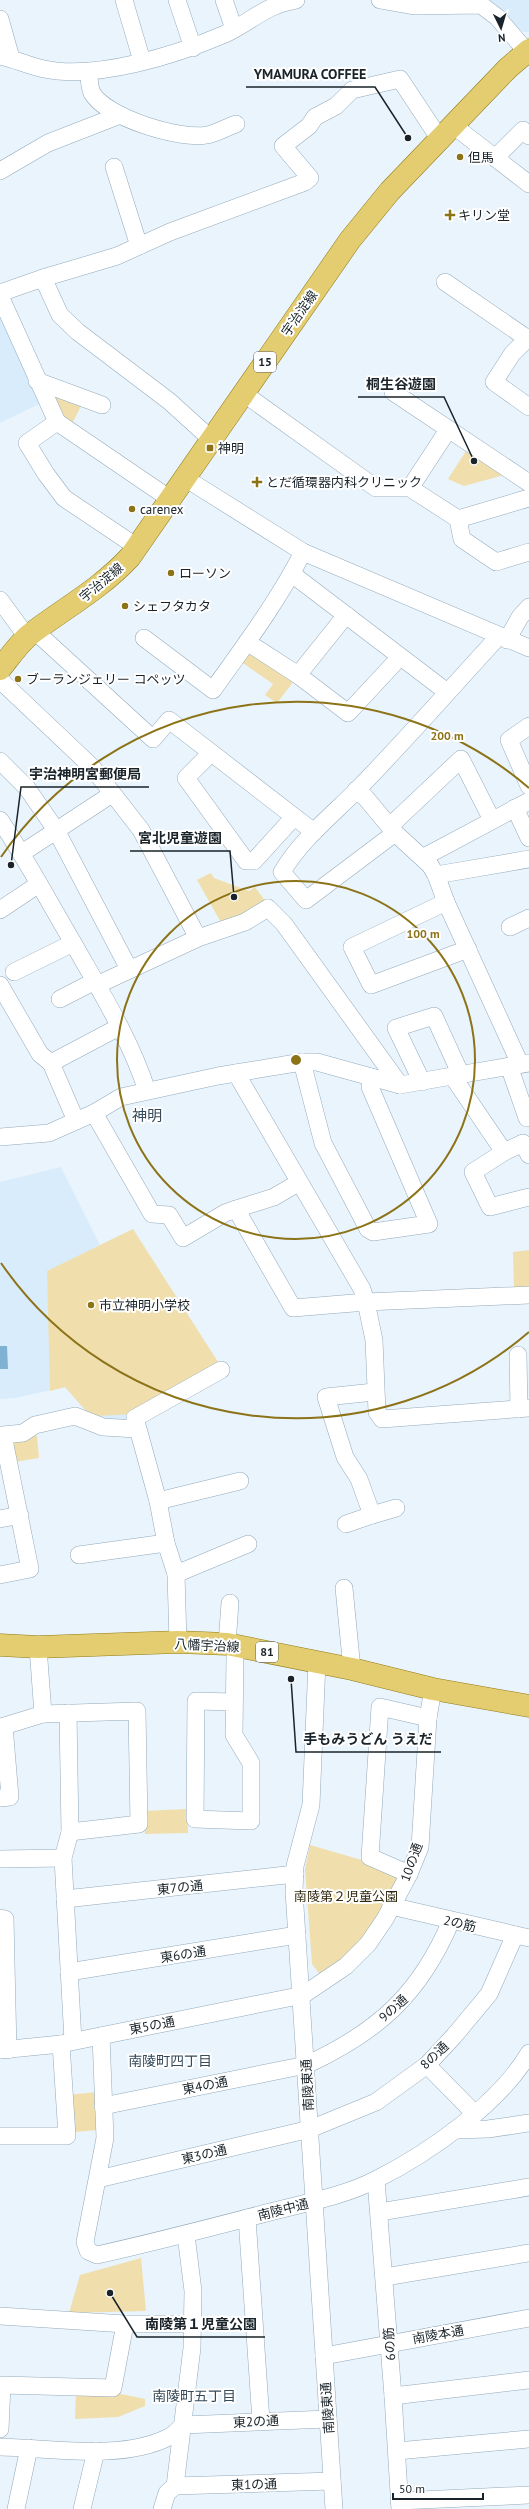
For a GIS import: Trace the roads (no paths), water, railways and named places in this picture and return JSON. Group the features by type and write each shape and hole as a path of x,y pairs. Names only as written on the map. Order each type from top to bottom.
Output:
{"main road":[{"name":"宇治淀線","path":"0,669 31,634 110,578 137,547 350,240 390,191 508,68 528,51"},
{"name":"八幡宇治線","path":"0,1645 38,1647 178,1642 234,1645 352,1669 433,1688 529,1706"}],"street":[{"path":"124,0 142,61"},
{"path":"177,0 193,48"},
{"path":"224,0 234,29"},
{"path":"0,19 5,57 45,69 89,72 193,48 234,29 268,4 296,0"},
{"path":"380,0 414,6 481,5 497,17 528,51"},
{"path":"89,72 93,93 120,116 154,128 192,136 207,135 236,124"},
{"path":"170,499 57,422 38,381 1,289 117,256 170,232 305,182 310,178 282,146 309,126 315,117 336,106 352,90 400,79 447,133 496,158 529,184"},
{"path":"0,171 48,143 120,116"},
{"path":"496,158 523,130 529,136"},
{"path":"114,167 139,246"},
{"path":"43,278 60,315 78,332 169,401 212,439"},
{"path":"445,282 528,338 512,354 494,382 529,407"},
{"path":"38,381 102,405"},
{"path":"393,392 529,484"},
{"path":"243,393 376,488 410,488 458,519 462,539 496,562 529,552"},
{"path":"57,422 27,443 46,474 64,498 137,547"},
{"path":"410,488 448,430"},
{"path":"185,478 303,552 529,648"},
{"path":"458,519 529,498"},
{"path":"144,638 213,690 292,574 303,552"},
{"path":"292,574 400,658 447,692"},
{"path":"0,600 31,634 153,739 169,720 314,832"},
{"path":"492,820 461,758 392,829 306,900 282,872 291,858 314,832 356,790 447,692 503,638 529,607"},
{"path":"298,675 346,615"},
{"path":"247,642 298,675 348,713 400,658"},
{"path":"0,680 92,767 141,830 198,938"},
{"path":"529,726 509,740 529,786"},
{"path":"211,753 186,778 246,861 254,861 294,817"},
{"path":"0,761 26,788 56,830 129,969"},
{"path":"356,790 365,797 392,829 424,857 436,875 446,902 519,1064 527,1118"},
{"path":"22,853 112,794"},
{"path":"424,857 522,804 529,838"},
{"path":"0,820 22,853 96,983 119,1027 147,1091"},
{"path":"436,875 529,860"},
{"path":"0,910 39,884"},
{"path":"446,902 352,947 371,984 468,949"},
{"path":"60,999 198,938 245,922 268,908 284,924 400,1086"},
{"path":"510,927 529,918"},
{"path":"14,972 73,943"},
{"path":"0,985 40,1054 51,1063 76,1121"},
{"path":"422,1082 396,1028 434,1016 457,1076 504,1152"},
{"path":"51,1063 119,1027"},
{"path":"0,1137 49,1132 94,1113 121,1098 147,1091 236,1073 302,1062 317,1062 400,1086 519,1064"},
{"path":"302,1062 323,1144 368,1229 373,1232 429,1224 370,1087 371,1077"},
{"path":"236,1073 298,1183 362,1289 374,1340 374,1392 377,1412 382,1419 524,1409 518,1355"},
{"path":"94,1113 152,1214 168,1215 183,1238 225,1213 274,1197 298,1183"},
{"path":"529,1155 523,1142 504,1152 473,1172 490,1208 529,1197"},
{"path":"236,1209 293,1308 366,1302 529,1295"},
{"path":"178,1642 176,1574 166,1544 158,1501 136,1428 135,1418 221,1370"},
{"path":"372,1515 359,1479 345,1457 326,1397 374,1392"},
{"path":"0,1575 30,1569 20,1514 4,1460 2,1435 23,1433 35,1425 75,1416 104,1426 136,1428"},
{"path":"158,1501 240,1481"},
{"path":"346,1524 396,1508"},
{"path":"0,1519 20,1514"},
{"path":"80,1555 166,1544"},
{"path":"176,1574 248,1544"},
{"path":"344,1588 352,1669"},
{"path":"230,1602 235,1656 233,1702 234,1735 251,1763 250,1821 195,1819 196,1701 233,1702"},
{"path":"38,1647 43,1714"},
{"name":"南陵東通","path":"317,1662 311,1805 295,1874 297,1935 303,1995 314,2201 334,2509"},
{"name":"10の通","path":"303,1995 332,1977 358,1954 377,1932 409,1874 420,1847 428,1718 433,1688"},
{"path":"409,1874 370,1857 380,1707 428,1718"},
{"path":"0,1798 10,1798 4,1726 43,1714 137,1711 139,1824 70,1832"},
{"path":"0,2136 67,2136 69,1972 63,1858 70,1832 68,1713"},
{"path":"0,1859 63,1858"},
{"name":"東7の通","path":"65,1899 295,1874"},
{"name":"2の筋","path":"391,1906 451,1922 522,1937"},
{"path":"0,1918 5,1919 2,1976 4,2050"},
{"name":"9の通","path":"306,2065 354,2038 399,2004 429,1967 451,1922"},
{"name":"東6の通","path":"69,1972 297,1935"},
{"name":"8の通","path":"310,2129 376,2102 427,2065 488,1994 522,1937"},
{"name":"東5の通","path":"4,2050 102,2036 303,1995"},
{"path":"98,2179 106,2138 103,2106 102,2036"},
{"name":"南陵中通","path":"98,2179 85,2242 88,2252 97,2255 186,2235 314,2201 376,2180 421,2154 475,2114 528,2056"},
{"name":"東4の通","path":"103,2106 306,2065"},
{"path":"427,2065 475,2114"},
{"path":"455,2130 488,2129 529,2123"},
{"name":"東3の通","path":"98,2179 310,2129"},
{"name":"6の筋","path":"376,2180 385,2277 397,2451 399,2505"},
{"path":"380,2212 529,2187"},
{"path":"247,2218 260,2421"},
{"path":"162,2509 167,2493 176,2486 192,2348 193,2291 186,2235"},
{"path":"385,2277 529,2253"},
{"path":"0,2316 125,2324 192,2324"},
{"name":"南陵本通","path":"324,2356 529,2318"},
{"path":"0,2429 2,2385 113,2388 125,2324"},
{"path":"393,2396 529,2380"},
{"name":"東2の通","path":"183,2425 328,2419"},
{"path":"0,2447 96,2451 123,2449 170,2437 183,2425"},
{"path":"397,2451 529,2439"},
{"path":"16,2509 29,2448"},
{"path":"82,2509 96,2451"},
{"name":"東1の通","path":"176,2486 332,2481"},
{"path":"399,2505 529,2494"}],"water":[{"path":"0,1346 7,1346 8,1369 0,1369"}],"place":[{"name":"YMAMURA COFFEE","path":"408,138"},
{"name":"但馬","path":"460,157"},
{"name":"キリン堂","path":"450,215"},
{"name":"神明","path":"210,448"},
{"name":"桐生谷遊園","path":"474,461"},
{"name":"とだ循環器内科クリニック","path":"257,482"},
{"name":"carenex","path":"132,509"},
{"name":"ローソン","path":"171,573"},
{"name":"シェフタカタ","path":"125,606"},
{"name":"ブーランジェリー コペッツ","path":"18,679"},
{"name":"宇治神明宮郵便局","path":"11,865"},
{"name":"宮北児童遊園","path":"234,897"},
{"name":"市立神明小学校","path":"91,1305"},
{"name":"手もみうどん うえだ","path":"291,1679"},
{"name":"南陵第１児童公園","path":"110,2293"}],"district":[{"name":"神明","path":"147,1116"},
{"name":"南陵町四丁目","path":"170,2061"},
{"name":"南陵町五丁目","path":"194,2396"}],"park label":[{"name":"南陵第２児童公園","path":"346,1896"}]}
